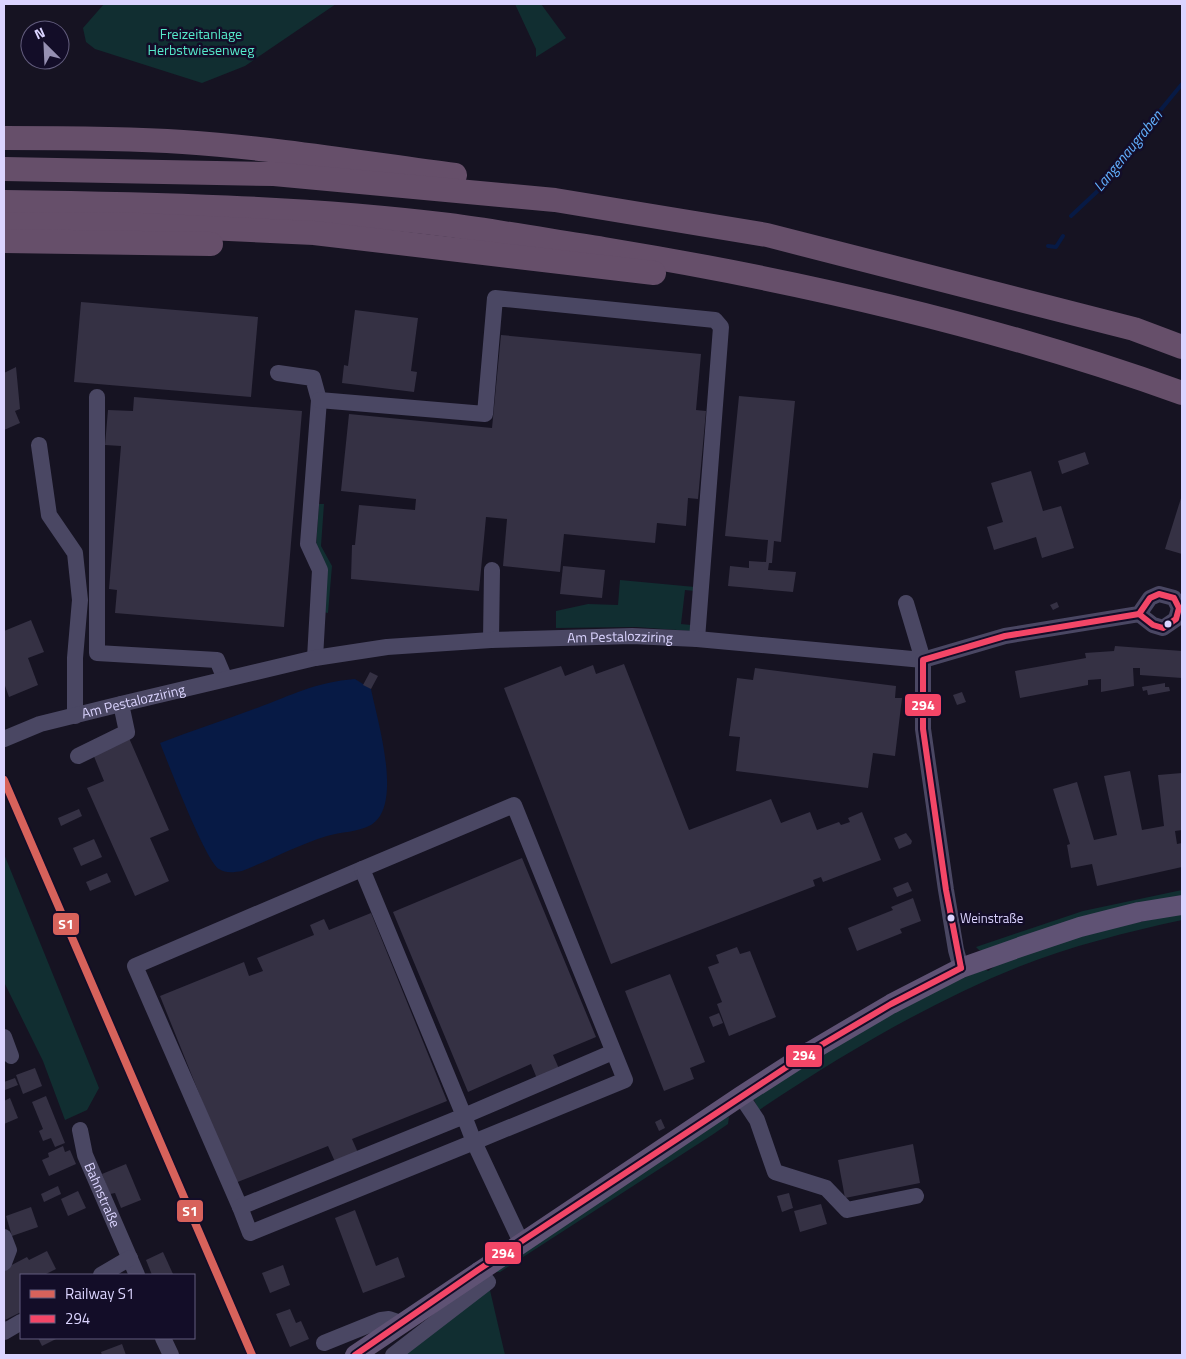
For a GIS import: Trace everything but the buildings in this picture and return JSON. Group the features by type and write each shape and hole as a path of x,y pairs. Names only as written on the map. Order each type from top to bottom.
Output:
{"highway":[{"path":"4,138 155,140 265,150 505,182 555,200"},
{"path":"4,169 274,174 555,200 767,236 1134,329 1182,347"},
{"path":"4,202 162,205 292,212 448,225 688,263 910,311 1065,354 1182,393"},
{"path":"4,224 129,224 314,233 700,280 824,304 874,311 910,311"},
{"path":"4,241 408,244"}],"main road":[{"path":"355,1355 478,1270 741,1096 810,1051 891,1004 961,968 1080,927 1139,912 1182,905"}],"street":[{"path":"319,400 485,414 495,298 715,320 722,327 697,639"},
{"path":"278,374 314,378 319,400 308,544 320,570 315,658"},
{"path":"97,397 97,653 217,660 224,679"},
{"name":"Am Pestalozziring","path":"40,445 49,515 63,532 75,553 80,600 75,658 75,716 315,658 387,648 491,640 632,636 697,639 923,660 1005,636 1140,614"},
{"path":"491,640 492,570"},
{"path":"906,604 923,660 923,729 956,950 961,968"},
{"path":"78,756 127,732 121,704"},
{"path":"4,739 40,724 75,716"},
{"path":"514,805 613,1052 624,1080 250,1233 135,966 514,805"},
{"path":"362,869 474,1142 521,1242"},
{"path":"4,1037 11,1056"},
{"path":"240,1207 464,1116 613,1052"},
{"path":"741,1096 756,1120 775,1172 826,1188 847,1210 916,1196"},
{"name":"Bahnstraße","path":"80,1130 85,1155 137,1274"},
{"path":"4,1237 9,1250 4,1263"},
{"path":"103,1274 130,1258"},
{"path":"393,1355 488,1282 478,1270"},
{"path":"324,1342 381,1320 390,1318 401,1323"},
{"path":"4,1332 20,1323"},
{"path":"163,1339 171,1355"}],"green space":[{"name":"Freizeitanlage Herbstwiesenweg","path":"104,4 336,4 245,66 202,83 95,49 86,42 83,28"},
{"path":"515,4 541,4 566,38 536,57 536,49"},
{"path":"319,504 324,504 321,546 332,566 328,613 323,612 316,547"},
{"path":"620,580 695,587 695,591 685,590 681,624 691,625 691,631 636,627 556,628 556,611 588,604 618,605"},
{"path":"4,854 99,1088 87,1110 65,1120 43,1061 4,982"},
{"path":"1182,890 1182,897 987,951 979,950 976,947 1083,911"},
{"path":"1182,913 1182,920 1079,946 1018,967 951,997 885,1032 853,1050 759,1110 753,1098 866,1028 954,982 985,969 988,971 999,963 1097,931"},
{"path":"729,1117 728,1124 712,1135 500,1272 495,1272 721,1119"},
{"path":"489,1286 505,1355 400,1355"}],"water":[{"path":"355,679 371,689 382,740 387,782 386,800 381,815 371,825 355,831 316,840 242,871 228,872 219,869 205,849 160,743 304,690 328,683"}],"waterway":[{"name":"Langenaugraben","path":"1071,216 1104,185 1122,157 1182,84"},
{"name":"Langenaugraben","path":"1048,246 1056,247 1063,236"}],"rail line":[{"name":"S1","path":"4,780 252,1355"}],"transit line":[{"name":"294","path":"1159,594 1174,598 1179,608 1176,619 1163,628 1153,625 1139,614 1150,598 1159,594"},
{"name":"294","path":"961,968 946,890 923,729 923,660 1005,636 1139,614"},
{"name":"294","path":"355,1355 478,1270 811,1051 891,1004 961,968"}],"place":[{"name":"Weinstraße","path":"951,918"}]}
